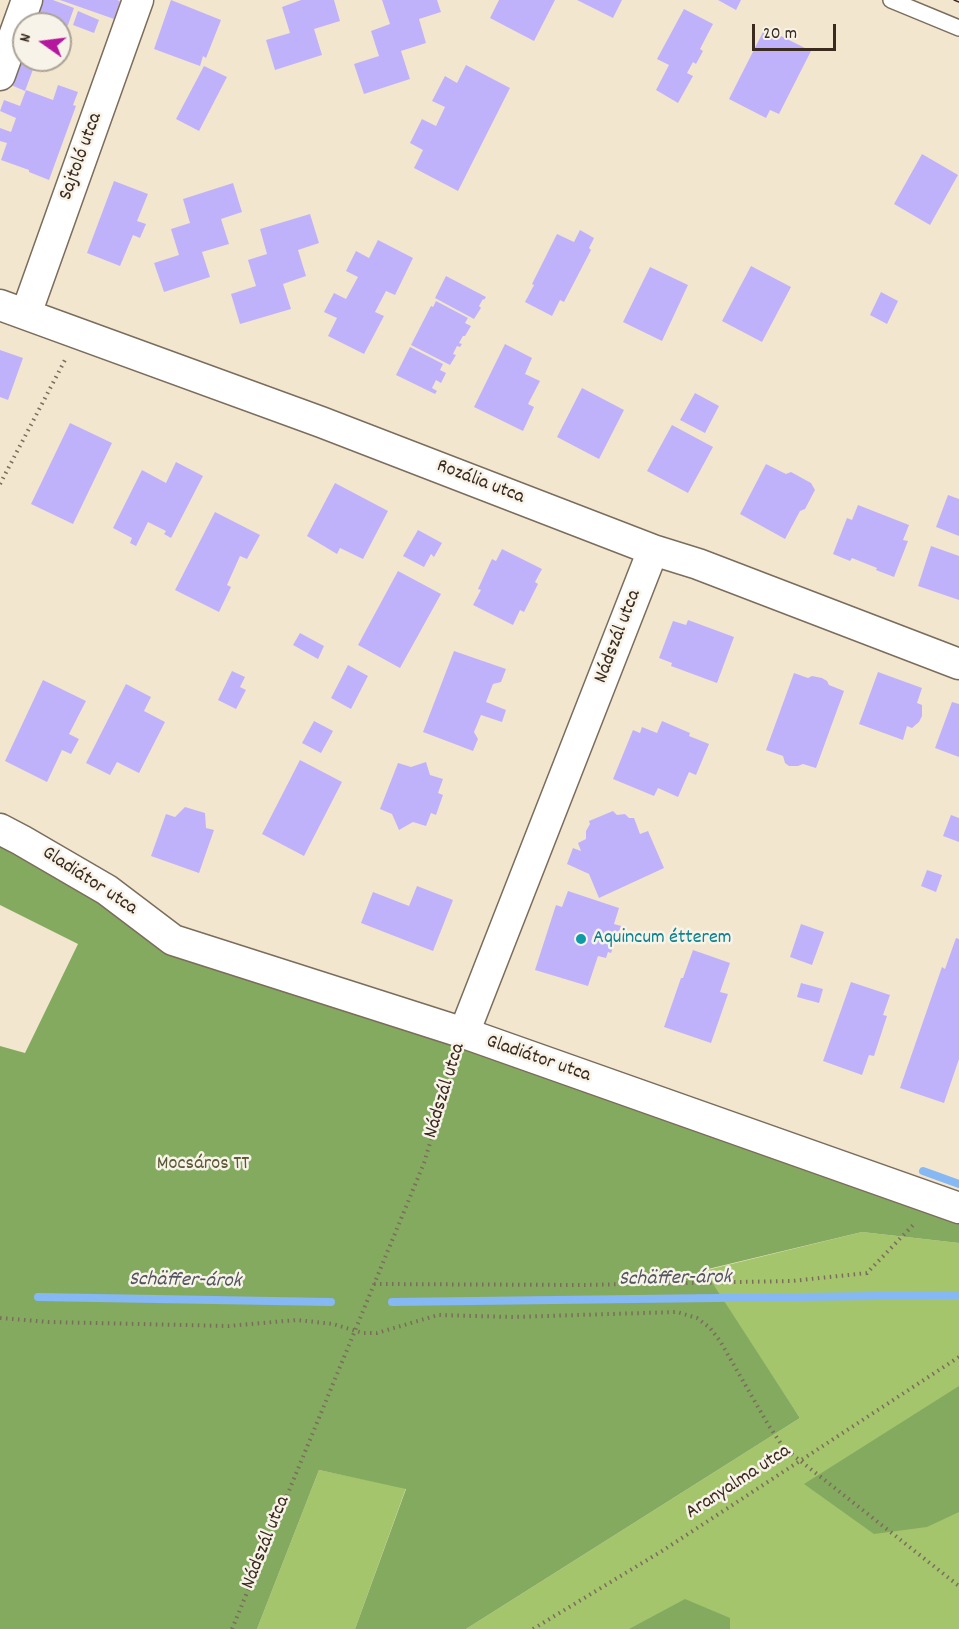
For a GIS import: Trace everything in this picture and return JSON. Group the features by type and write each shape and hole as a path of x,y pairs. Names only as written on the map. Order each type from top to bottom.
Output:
{"street":[{"path":"0,75 27,0"},
{"name":"Sajtoló utca","path":"13,309 138,0"},
{"name":"Rozália utca","path":"13,309 321,422 653,550 698,564 959,664"},
{"name":"Nádszál utca","path":"464,1034 653,550"},
{"name":"Gladiátor utca","path":"0,829 107,890 173,940 464,1034 948,1204"}],"lane":[{"path":"891,0 959,28"}],"path":[{"path":"0,484 79,334"},
{"name":"Nádszál utca","path":"232,1629 423,1163 464,1034"},
{"path":"374,1284 581,1285 792,1281 867,1273 948,1204"},
{"path":"0,1318 49,1322 228,1326 297,1320 333,1324 363,1333 377,1333 438,1316 513,1317 677,1312 697,1318 710,1328 784,1448 959,1586"},
{"name":"Aranyalma utca","path":"533,1629 662,1551 959,1357"}],"green space":[{"name":"Mocsáros TT","path":"0,841 173,940 959,1208 959,1243 862,1232 704,1270 800,1418 466,1629 355,1629 406,1489 319,1470 257,1629 0,1629 0,1046 25,1053 78,944 0,905"},
{"path":"862,1232 959,1243 959,1629 466,1629 800,1418 703,1271"},
{"path":"959,1386 959,1512 927,1527 874,1534 804,1484"},
{"path":"319,1470 406,1488 355,1629 257,1629"},
{"path":"685,1599 730,1618 730,1629 629,1629"}],"building":[{"path":"43,0 53,0 74,8 72,14 38,12"},
{"path":"60,0 117,0 120,1 114,19"},
{"path":"171,0 221,20 206,58 203,56 200,66 154,49"},
{"path":"301,0 334,0 340,21 314,29 322,55 275,70 266,40 290,33 282,7"},
{"path":"382,0 437,0 441,12 419,19 426,43 401,51 410,79 364,94 354,64 379,56 371,31 390,24"},
{"path":"499,0 555,0 534,41 490,18"},
{"path":"577,0 622,0 613,18"},
{"path":"718,0 741,0 736,10"},
{"path":"684,9 713,24 700,49 703,51 696,64 693,62 687,73 693,76 678,103 656,90 669,65 657,59"},
{"path":"78,11 99,20 94,33 73,25"},
{"path":"765,28 811,51 779,114 770,110 766,118 729,99"},
{"path":"466,65 510,88 458,191 414,168 423,150 410,143 422,119 436,126 445,107 432,101 445,76 457,83"},
{"path":"204,66 227,77 199,131 176,119"},
{"path":"16,72 32,72 25,91 11,85"},
{"path":"58,85 78,92 73,105 76,106 49,180 1,160 7,143 0,141 0,128 11,132 16,118 0,111 4,100 20,106 26,90 53,100"},
{"path":"922,154 958,175 930,225 894,204"},
{"path":"114,181 148,194 137,221 146,224 140,238 133,235 120,266 87,253"},
{"path":"233,183 242,212 221,219 229,244 202,252 210,277 164,292 154,263 179,255 171,229 190,223 183,199"},
{"path":"310,214 319,243 298,250 306,276 283,284 291,309 240,324 231,294 256,286 248,260 267,254 260,229"},
{"path":"580,230 594,238 589,248 591,250 564,302 560,300 552,316 525,302 557,234 574,242"},
{"path":"378,240 413,258 395,295 386,291 375,312 384,316 364,354 328,336 337,318 324,312 334,293 346,299 358,277 346,271 356,251 369,258"},
{"path":"751,266 791,287 762,342 722,321"},
{"path":"650,267 688,285 662,341 623,322"},
{"path":"446,276 486,297 479,306 481,308 474,319 435,298"},
{"path":"881,292 898,301 887,324 870,315"},
{"path":"436,301 468,318 465,323 471,326 459,343 462,344 460,347 457,346 453,354 456,355 450,365 411,345 431,306 433,307"},
{"path":"505,344 532,358 525,374 540,381 528,404 534,407 523,431 474,407"},
{"path":"410,347 443,364 440,370 446,373 441,383 436,380 432,388 437,391 435,394 396,375"},
{"path":"0,350 23,358 8,400 0,397"},
{"path":"582,388 624,410 599,459 557,437"},
{"path":"695,393 719,406 705,433 680,420"},
{"path":"70,423 112,443 73,524 31,504"},
{"path":"672,425 713,447 688,493 647,471"},
{"path":"176,462 203,476 171,538 164,534 166,531 148,522 136,546 130,543 132,538 113,528 142,470 166,483"},
{"path":"766,464 786,474 791,472 811,483 815,490 805,509 800,511 785,539 740,514"},
{"path":"335,483 388,511 363,559 340,548 337,554 307,536"},
{"path":"948,495 959,499 959,536 936,527"},
{"path":"858,505 909,525 903,540 908,541 894,577 852,558 850,561 833,554 847,518 852,520"},
{"path":"215,512 260,535 247,559 240,556 227,585 231,587 219,612 175,590"},
{"path":"418,530 442,543 434,557 431,554 424,567 403,556"},
{"path":"931,546 959,556 959,600 918,586"},
{"path":"502,549 542,569 535,582 538,584 524,612 520,610 513,625 473,605 492,559 496,561"},
{"path":"398,571 441,594 400,668 358,645"},
{"path":"688,620 734,637 717,683 671,666 672,663 659,658 673,621 686,625"},
{"path":"300,633 324,646 318,659 293,645"},
{"path":"454,651 506,669 501,682 493,684 486,702 506,710 502,722 481,715 474,732 478,739 473,751 423,732"},
{"path":"348,665 368,676 351,709 331,698"},
{"path":"232,671 245,677 240,687 246,690 236,709 218,700"},
{"path":"878,672 922,688 917,703 922,705 922,716 912,728 907,726 903,740 859,724"},
{"path":"794,673 808,678 812,676 822,678 829,685 844,691 816,768 803,764 789,766 785,763 783,756 766,750"},
{"path":"43,680 86,701 69,734 79,739 71,754 62,750 47,782 5,761"},
{"path":"126,684 151,697 144,711 165,722 139,773 117,762 110,775 86,763"},
{"path":"952,702 959,704 959,757 935,748"},
{"path":"314,721 333,731 321,753 302,743"},
{"path":"662,721 709,744 696,775 689,772 678,797 658,788 654,796 613,779 633,730 640,733 642,727 657,733"},
{"path":"300,760 342,782 304,856 262,834"},
{"path":"426,762 430,775 443,779 438,793 443,795 436,815 431,813 426,826 413,822 399,830 392,814 380,809 398,763 411,767"},
{"path":"185,807 205,813 206,828 214,830 199,873 151,856 166,814 175,817"},
{"path":"613,811 617,815 625,814 629,818 634,818 640,834 648,831 664,868 599,898 589,874 567,864 573,848 581,851 578,843 586,839 589,821"},
{"path":"951,815 959,818 959,842 943,836"},
{"path":"927,870 942,875 936,892 921,886"},
{"path":"417,886 453,900 433,951 361,923 373,892 409,906"},
{"name":"Aquincum étterem","path":"568,891 619,908 614,924 621,926 611,953 608,952 606,958 598,956 588,986 535,970 556,905 562,907"},
{"path":"801,924 824,932 812,965 790,957"},
{"path":"956,938 959,939 959,1059 944,1103 900,1088 942,967 945,969"},
{"path":"693,950 730,963 720,992 728,994 711,1043 664,1027"},
{"path":"851,982 890,995 883,1015 887,1016 874,1056 869,1055 862,1075 823,1061"},
{"path":"801,983 823,989 819,1003 797,997"}],"waterway":[{"path":"923,1171 959,1184"},
{"name":"Schäffer-árok","path":"392,1302 959,1295"},
{"name":"Schäffer-árok","path":"38,1297 331,1302"}],"tram line":[{"path":"954,0 959,2"}],"place":[{"name":"Aquincum étterem","path":"581,939"}]}
